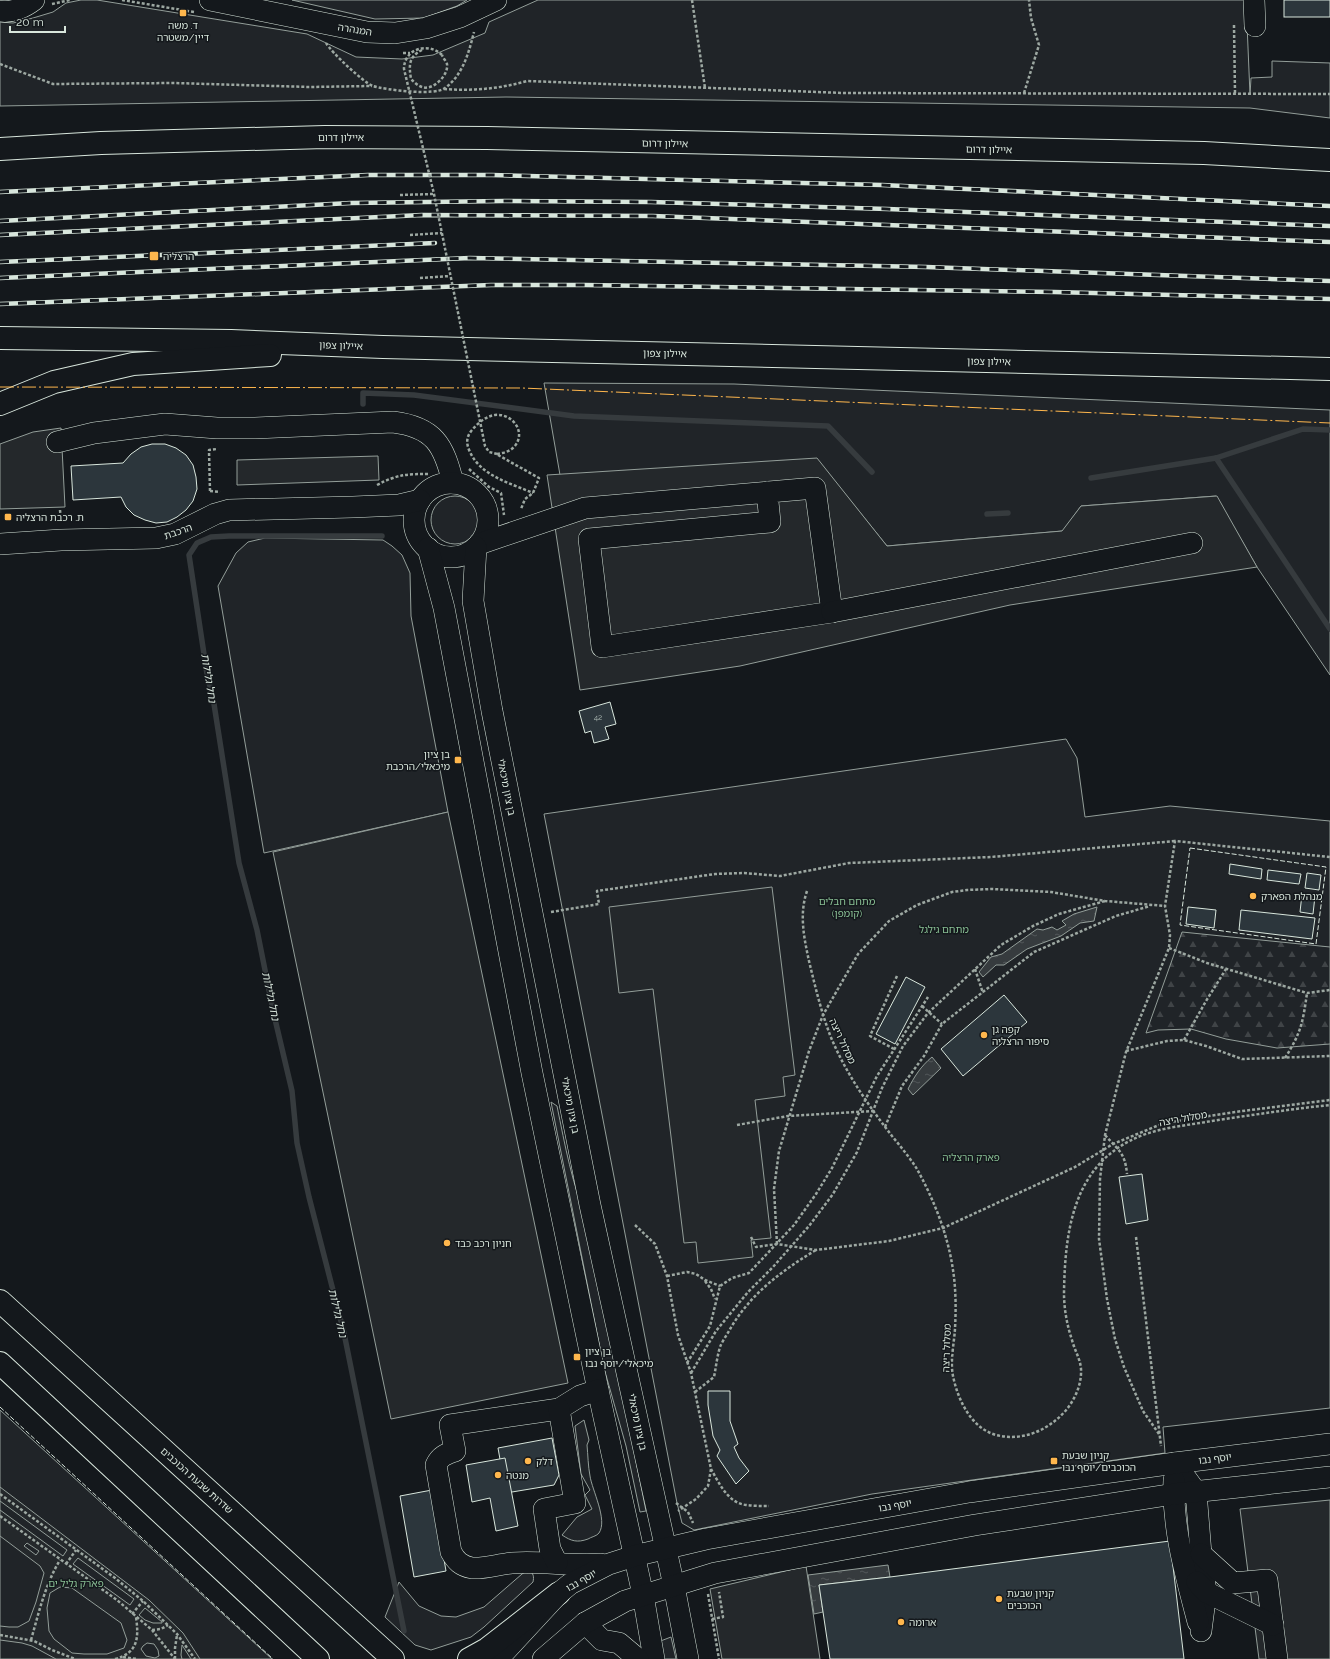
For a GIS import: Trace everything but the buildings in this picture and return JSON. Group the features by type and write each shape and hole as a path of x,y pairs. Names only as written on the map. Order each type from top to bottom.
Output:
{"main road":[{"name":"איילון דרום","path":"0,149 101,143 310,138 448,138 1204,153 1330,160"},
{"name":"איילון צפון","path":"0,338 231,341 383,347 1330,369"},
{"path":"0,404 54,382 133,364 383,347"},
{"name":"שדרות שבעת הכוכבים","path":"0,1301 393,1659"},
{"path":"0,1363 318,1659"},
{"path":"469,1659 487,1649 559,1593"},
{"path":"370,1638 406,1659"}],"street":[{"name":"המנהרה","path":"210,0 367,32 395,33 426,28 460,17 496,0"},
{"path":"1254,0 1255,26"},
{"path":"0,11 16,10 34,2"},
{"path":"57,442 94,433 165,424 217,428 255,428 393,422 407,424 422,431 437,442 444,452 448,462 453,483"},
{"path":"478,546 487,529 488,517 485,505 480,496 472,489 453,483 434,487 426,493 420,500 416,509 415,528 419,537 428,548 437,554 448,556 458,556 469,552 478,546 577,510"},
{"path":"488,517 506,522 585,508 815,488 832,612"},
{"path":"767,492 770,522 589,539 602,647 832,612 1192,544"},
{"name":"הרכבת","path":"0,544 61,540 156,538 175,534 216,514 229,510 399,505 420,500"},
{"name":"הרכבת","path":"353,507 397,519 415,528"},
{"name":"בן ציון מיכאלי","path":"478,546 474,601 492,711 590,1205 674,1586 688,1659"},
{"path":"428,548 444,608 532,1073 544,1091 598,1390 643,1595 654,1659"},
{"path":"544,1091 556,1076 559,1050"},
{"path":"544,1091 554,1086 562,1104 579,1176 590,1205"},
{"path":"598,1390 580,1396 560,1409 450,1425 455,1451 445,1454 439,1459 436,1465 451,1552 455,1560 462,1565 473,1568 512,1563 557,1563 575,1566 610,1564"},
{"path":"557,1563 550,1549 544,1509 575,1503 560,1409"},
{"name":"יוסף נבו","path":"498,1659 559,1593 570,1584 610,1564 634,1556 706,1539 969,1492 1169,1464 1330,1444"},
{"path":"1169,1464 1196,1492 1206,1592 1201,1631 1182,1562 1169,1464"},
{"path":"543,1659 585,1623 625,1602 715,1573 960,1528 1174,1494 1330,1477"},
{"path":"1201,1554 1233,1583 1267,1580 1277,1659"},
{"path":"1182,1562 1194,1579 1206,1592 1273,1624"},
{"path":"585,1623 602,1640 619,1643 638,1659"}],"path":[{"path":"692,0 706,88"},
{"path":"1024,93 1039,45 1031,18 1029,0"},
{"path":"1235,93 1234,24 1255,26"},
{"path":"444,89 461,71 469,53 474,31 468,34"},
{"path":"322,37 338,58 372,86"},
{"path":"437,45 430,47 423,49 416,53 409,63 411,79 422,87 431,87 439,82 445,74 447,64 442,55 436,49 431,48 426,48 410,53 404,62 404,69 434,194 485,446 489,452 497,454 539,478 533,493 525,499 518,520"},
{"path":"0,64 53,84 174,83 309,87 372,86 426,93 444,89 464,90 504,88 527,81 844,93 1330,94"},
{"path":"400,195 434,194"},
{"path":"410,234 442,233"},
{"path":"420,278 450,276"},
{"path":"497,454 506,452 514,447 518,439 518,431 514,421 508,416 500,414 485,418 476,425 469,434 466,444 474,461 486,472 533,493"},
{"path":"210,497 209,450 224,448"},
{"path":"60,510 61,522"},
{"path":"1159,1434 1143,1411 1124,1367 1115,1339 1107,1299 1099,1239 1102,1149 1126,1052 1168,948 1170,936 1165,906 1175,841"},
{"path":"551,912 599,904 597,891 715,874 744,873 780,876 849,863 991,857 1175,841 1330,857"},
{"path":"777,1244 774,1189 779,1151 788,1116 809,1051 823,1014 858,954 889,921 917,905 952,892 992,889 1051,892 1105,901 1165,906"},
{"name":"מסלול ריצה","path":"807,891 803,903 804,937 823,1014 831,1038 865,1099 916,1167 943,1228 954,1270 956,1301 952,1352 952,1375 967,1411 978,1427 991,1434 1009,1438 1029,1434 1045,1428 1058,1419 1072,1402 1080,1384 1082,1366 1072,1343 1066,1320 1064,1295 1068,1240 1075,1206 1087,1178 1108,1154 1140,1136 1166,1128 1294,1108 1330,1104"},
{"path":"690,1373 716,1331 748,1292 810,1226 833,1194 857,1152 882,1088 903,1046 928,1013 1000,945 1033,926 1059,914 1105,901"},
{"path":"885,1126 902,1086 924,1056 942,1024 1034,952 1116,916 1153,906"},
{"path":"1168,948 1226,969 1307,993 1330,990"},
{"path":"975,969 982,993"},
{"path":"1184,1040 1226,969"},
{"path":"894,1049 870,1036 897,976"},
{"path":"1285,1058 1296,1041 1303,1022 1307,993"},
{"path":"687,1363 710,1326 715,1300 720,1286 732,1278 750,1273 794,1225 816,1194 832,1168 877,1076 928,997"},
{"path":"922,1006 942,1024"},
{"path":"1126,1052 1167,1041 1184,1040 1242,1059 1330,1056"},
{"path":"751,1237 756,1247 777,1244 816,1250 889,1241 943,1228 1075,1167 1112,1144 1164,1123 1330,1100"},
{"path":"737,1125 788,1116 873,1111"},
{"path":"1105,1135 1126,1161 1127,1174"},
{"path":"635,1225 655,1244 667,1276 678,1335 695,1392 711,1469 722,1489 733,1500 744,1505 768,1506"},
{"path":"1136,1237 1159,1434 1169,1464"},
{"path":"695,1392 714,1377 720,1346 733,1323 747,1304 767,1284 787,1268 816,1250"},
{"path":"667,1276 687,1272 696,1274 705,1280 720,1286"},
{"path":"705,1280 711,1289 715,1300"},
{"path":"672,1516 696,1499 708,1486 711,1469"},
{"path":"0,1494 115,1578 143,1601 178,1634 195,1659"},
{"path":"0,1516 117,1600 152,1630 175,1659"},
{"path":"66,1564 76,1550"},
{"path":"31,1640 46,1589 60,1560"},
{"path":"712,1619 723,1617 718,1587"},
{"path":"708,1593 719,1659"},
{"path":"132,1614 143,1601"},
{"path":"115,1659 122,1657 131,1651 136,1644 138,1636 135,1616"},
{"path":"152,1630 161,1629 168,1625"},
{"path":"175,1659 175,1648 178,1634"},
{"path":"0,1635 31,1640 75,1659"},
{"path":"122,1657 137,1659"}],"green space":[{"path":"81,0 97,0 307,34 356,57 402,59 433,55 485,33 489,22 538,0 1246,0 1250,95 1251,78 1272,77 1272,61 1330,63 1330,118 1250,108 506,97 0,106 0,22 13,23 33,18 53,12 66,3"},
{"path":"292,0 467,0 457,6 424,18 375,19"},
{"path":"544,383 734,384 1330,410 1330,675 1257,567 1216,496 1081,506 1063,531 887,546 817,459 560,475"},
{"path":"455,496 464,498 472,503 477,511 479,520 477,529 472,537 464,542 455,544 446,542 438,537 433,529 431,520 433,511 438,503 446,498"},
{"path":"265,538 383,540 402,555 410,573 411,616 448,812 264,853 218,586 236,553 248,542"},
{"name":"פארק הרצליה","path":"1066,739 1077,758 1085,817 1170,806 1330,821 1330,1408 1163,1427 1165,1453 872,1494 694,1530 682,1523 677,1503 544,814"},
{"path":"1182,932 1330,947 1330,1044 1277,1048 1226,1039 1191,1029 1158,1030 1146,1033"},
{"path":"551,1102 557,1106 573,1179 588,1222 646,1511 640,1512 626,1446 604,1368"},
{"name":"פארק גליל ים","path":"0,1410 272,1659 0,1659"},
{"path":"584,1420 589,1440 587,1445 591,1482 599,1505 602,1521 598,1534 588,1539 577,1541 568,1539 562,1535 577,1517 592,1509 585,1495 590,1490 581,1474 575,1426"},
{"path":"528,1570 533,1575 533,1582 471,1637 431,1650 415,1645 385,1617 399,1582 419,1606 441,1616 456,1617 484,1607"},
{"path":"671,1637 676,1659 661,1659 658,1642"}],"shaded area":[{"path":"61,428 65,507 0,509 0,444 33,432"},
{"path":"378,456 379,480 237,485 237,460"},
{"path":"817,458 887,546 1062,531 1081,506 1217,496 1257,567 1010,605 740,666 580,690 547,475"},
{"path":"448,812 568,1383 391,1419 273,852"},
{"path":"772,887 795,1075 783,1077 785,1096 755,1100 771,1238 751,1240 753,1257 698,1263 696,1242 684,1243 653,989 619,993 609,907"},
{"path":"0,1487 149,1600 183,1633 200,1659 191,1659 182,1645 182,1659 56,1659 32,1646 0,1640 0,1626 18,1627 29,1621 44,1573 40,1566 0,1536 0,1510 63,1556 67,1550 0,1501","holes":["27,1543 39,1551 36,1555 24,1546","78,1558 134,1599 130,1605 73,1564","60,1587 72,1588 121,1623 127,1640 124,1648 107,1654 72,1653 54,1639 49,1631 47,1608 50,1593","145,1608 162,1623 153,1623 145,1620 139,1615","147,1643 154,1644 158,1650 159,1656 155,1658 146,1656 141,1649"]},
{"path":"1330,1500 1330,1659 1259,1659 1240,1509"},
{"path":"806,1566 820,1659 722,1659 710,1589"}],"water":[{"path":"1097,907 1094,921 1080,923 1061,936 1027,949 1004,965 996,965 983,977 979,972 991,957 1002,954 1037,929 1043,930 1052,927 1057,930 1066,925 1062,921 1074,914"},
{"path":"932,1057 941,1068 913,1095 908,1089 924,1064"},
{"path":"888,1565 890,1577 819,1585 823,1612 814,1614 808,1575"}],"waterway":[{"path":"363,404 363,393 414,395 574,416 828,426 872,472"},
{"path":"1091,478 1216,458 1303,429 1330,430"},
{"path":"1216,458 1330,629"},
{"path":"987,514 1008,513"},
{"name":"נחל גלילות","path":"382,536 211,537 197,543 189,555 207,674 214,704 239,863 257,930 274,1015 292,1091 297,1143 309,1197 344,1333 404,1631"}],"railway":[{"path":"0,192 368,175 492,175 882,185 1330,206"},
{"path":"0,221 351,203 504,201 651,202 887,209 1330,226"},
{"path":"0,235 422,215 653,216 1330,242"},
{"path":"0,262 435,243"},
{"path":"0,278 470,258 926,267 1330,281"},
{"path":"0,304 491,285 1054,292 1330,299"}],"fence":[{"path":"1190,848 1326,867 1316,944 1180,925 1190,848"},
{"path":"0,1407 273,1659"}],"power":[{"path":"0,387 522,388 1330,423"}],"place":[{"name":"ד. משה דיין/משטרה","path":"183,13"},
{"name":"הרצליה","path":"154,256"},
{"name":"ת. רכבת הרצליה","path":"8,517"},
{"name":"בן ציון מיכאלי/הרכבת","path":"458,760"},
{"name":"מנהלת הפארק","path":"1253,896"},
{"name":"קפה גן סיפור הרצליה","path":"984,1035"},
{"name":"חניון רכב כבד","path":"447,1243"},
{"name":"בן ציון מיכאלי/יוסף נבו","path":"577,1357"},
{"name":"דלק","path":"528,1461"},
{"name":"קניון שבעת הכוכבים/יוסף נבו","path":"1054,1461"},
{"name":"מנטה","path":"498,1475"},
{"name":"קניון שבעת הכוכבים","path":"999,1599"},
{"name":"ארומה","path":"901,1622"}],"park label":[{"name":"מתחם חבלים (קומפן)","path":"847,906"},
{"name":"מתחם גילגל","path":"944,929"}]}
